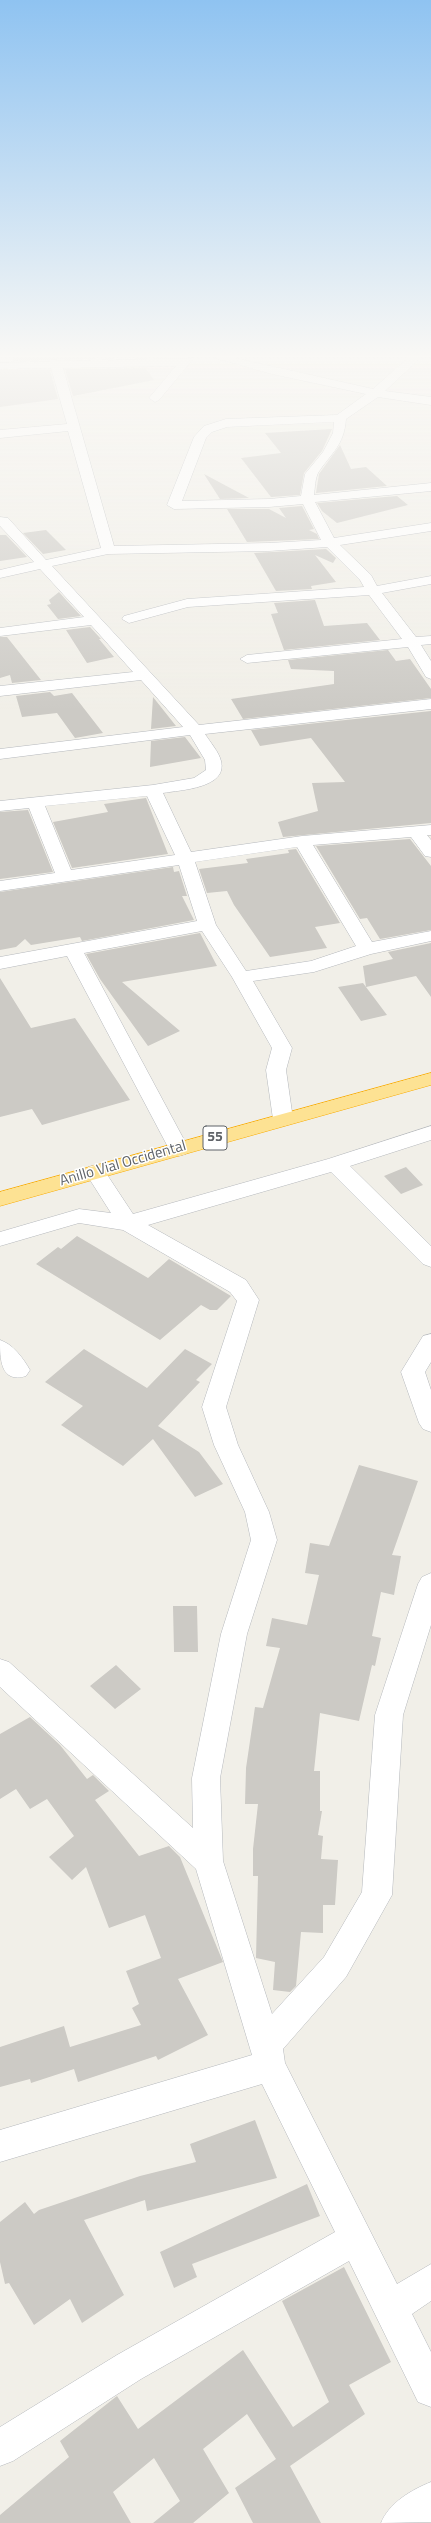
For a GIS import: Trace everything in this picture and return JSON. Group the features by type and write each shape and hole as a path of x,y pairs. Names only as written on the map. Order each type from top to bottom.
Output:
{"highway":[{"name":"Anillo Vial Occidental","path":"0,1199 431,1079"}],"street":[{"path":"87,476 108,550"},
{"path":"185,476 174,504 269,503 431,487"},
{"path":"311,476 307,499 330,543 366,578 373,591 412,642 431,674"},
{"path":"0,521 3,522 96,620 143,675 195,730 213,760 214,772 199,782 153,790 0,806"},
{"path":"0,574 108,550 269,547 330,543 431,527"},
{"path":"129,619 187,602 373,591 431,580"},
{"path":"0,632 96,620"},
{"path":"247,659 431,640"},
{"path":"0,691 143,675"},
{"path":"0,754 195,730 431,704"},
{"path":"153,790 186,860 207,925 241,977 282,1048 276,1070 283,1120"},
{"path":"35,802 65,877"},
{"path":"0,886 186,860 302,841 423,830 431,852"},
{"path":"302,841 367,949"},
{"path":"0,964 207,925"},
{"path":"241,977 314,966 367,949 431,936"},
{"path":"73,950 179,1149"},
{"path":"128,1223 335,1164 431,1133"},
{"path":"335,1164 431,1258"},
{"path":"95,1172 128,1223"},
{"path":"0,1238 79,1216 128,1223 238,1286 248,1300 214,1407 226,1445 257,1512 264,1540 234,1634 206,1778 208,1860 268,2055 355,2239 392,2307 431,2389"},
{"path":"431,1342 413,1372 431,1423"},
{"path":"0,1348 18,1370"},
{"path":"0,2146 268,2055 335,1967 377,1895 389,1715 431,1584"},
{"path":"1,1672 208,1860"},
{"path":"0,2448 129,2367 355,2239"},
{"path":"392,2307 431,2281"},
{"path":"399,2523 431,2500"}],"building":[{"path":"205,476 249,498 220,499"},
{"path":"255,476 304,476 300,495 271,497"},
{"path":"319,476 376,476 387,486 316,493"},
{"path":"397,496 408,505 337,523 322,511 317,503"},
{"path":"302,506 314,529 309,530 317,534 319,539 247,542 227,509 269,509 286,518 279,508"},
{"path":"46,530 66,550 43,554 23,533"},
{"path":"0,535 6,535 27,557 0,561"},
{"path":"326,549 336,558 333,563 315,555 336,582 311,586 312,589 276,591 254,553"},
{"path":"59,592 81,616 58,619 47,605 51,604 49,600"},
{"path":"315,600 324,626 367,623 380,640 284,650 271,614 278,613 274,603"},
{"path":"90,627 114,657 87,663 66,630"},
{"path":"0,637 7,637 41,680 12,683 10,675 0,678"},
{"path":"388,650 396,661 410,659 431,689 431,698 243,719 231,699 334,684 334,671 291,669 288,660"},
{"path":"50,692 54,696 72,693 103,733 75,738 57,713 22,717 16,696"},
{"path":"153,697 176,726 151,729"},
{"path":"431,711 431,823 283,837 278,822 318,811 312,783 345,782 311,738 260,746 251,730"},
{"path":"185,737 201,758 150,767 151,741"},
{"path":"146,798 168,854 72,868 53,822 108,812 104,804"},
{"path":"28,810 53,872 0,879 0,812"},
{"path":"410,839 431,866 431,930 380,939 367,918 360,919 316,846"},
{"path":"296,849 340,923 315,927 327,948 270,957 234,905 227,891 207,893 199,869 248,863 246,859 289,853 288,850"},
{"path":"173,867 174,872 179,871 187,896 182,896 194,920 82,941 80,937 31,945 25,939 16,947 0,950 0,892"},
{"path":"200,933 217,966 122,982 180,1031 148,1046 100,979 86,954"},
{"path":"431,943 431,997 416,976 366,987 363,966 393,959 388,952"},
{"path":"0,978 31,1028 75,1018 130,1100 42,1125 32,1109 0,1117"},
{"path":"363,983 387,1015 361,1021 338,987"},
{"path":"406,1167 423,1185 401,1194 384,1176"},
{"path":"77,1236 148,1278 169,1259 231,1296 217,1310 210,1310 201,1305 160,1340 36,1264 58,1247 61,1249"},
{"path":"84,1349 147,1388 185,1349 212,1364 196,1380 200,1382 158,1426 199,1452 223,1484 195,1497 153,1439 123,1466 61,1425 83,1406 45,1382"},
{"path":"359,1465 418,1481 392,1555 401,1556 394,1595 381,1592 372,1636 381,1638 375,1666 372,1665 359,1721 320,1713 314,1771 320,1771 320,1811 322,1811 318,1835 323,1836 321,1859 338,1860 335,1905 323,1905 323,1933 301,1932 296,1986 290,1992 273,1990 275,1962 256,1958 258,1876 253,1876 253,1849 258,1804 245,1804 246,1768 255,1707 263,1708 280,1648 266,1646 272,1618 307,1625 319,1575 305,1573 310,1543 329,1546"},
{"path":"173,1606 197,1606 198,1652 174,1652"},
{"path":"116,1665 141,1689 115,1709 90,1686"},
{"path":"30,1717 60,1745 87,1779 93,1775 109,1791 95,1800 139,1856 169,1846 180,1857 223,1962 178,1979 208,2035 158,2060 156,2056 78,2082 74,2069 31,2083 30,2079 0,2087 0,2047 64,2026 70,2047 141,2025 132,2008 139,2004 126,1971 161,1958 145,1915 109,1928 86,1867 72,1880 49,1857 74,1836 47,1799 30,1809 16,1789 0,1799 0,1734"},
{"path":"255,2120 277,2178 147,2211 145,2200 84,2220 124,2295 82,2323 70,2299 34,2325 9,2283 5,2284 0,2262 0,2222 25,2202 34,2214 39,2210 140,2176 196,2162 190,2144"},
{"path":"307,2184 320,2216 192,2264 197,2277 174,2288 160,2252"},
{"path":"344,2267 391,2362 349,2385 365,2414 290,2466 321,2523 253,2523 235,2488 276,2459 247,2414 203,2449 229,2493 193,2523 153,2523 180,2501 154,2458 113,2492 131,2523 0,2523 0,2515 69,2457 60,2441 117,2396 138,2429 243,2350 293,2427 329,2402 282,2301"}]}
